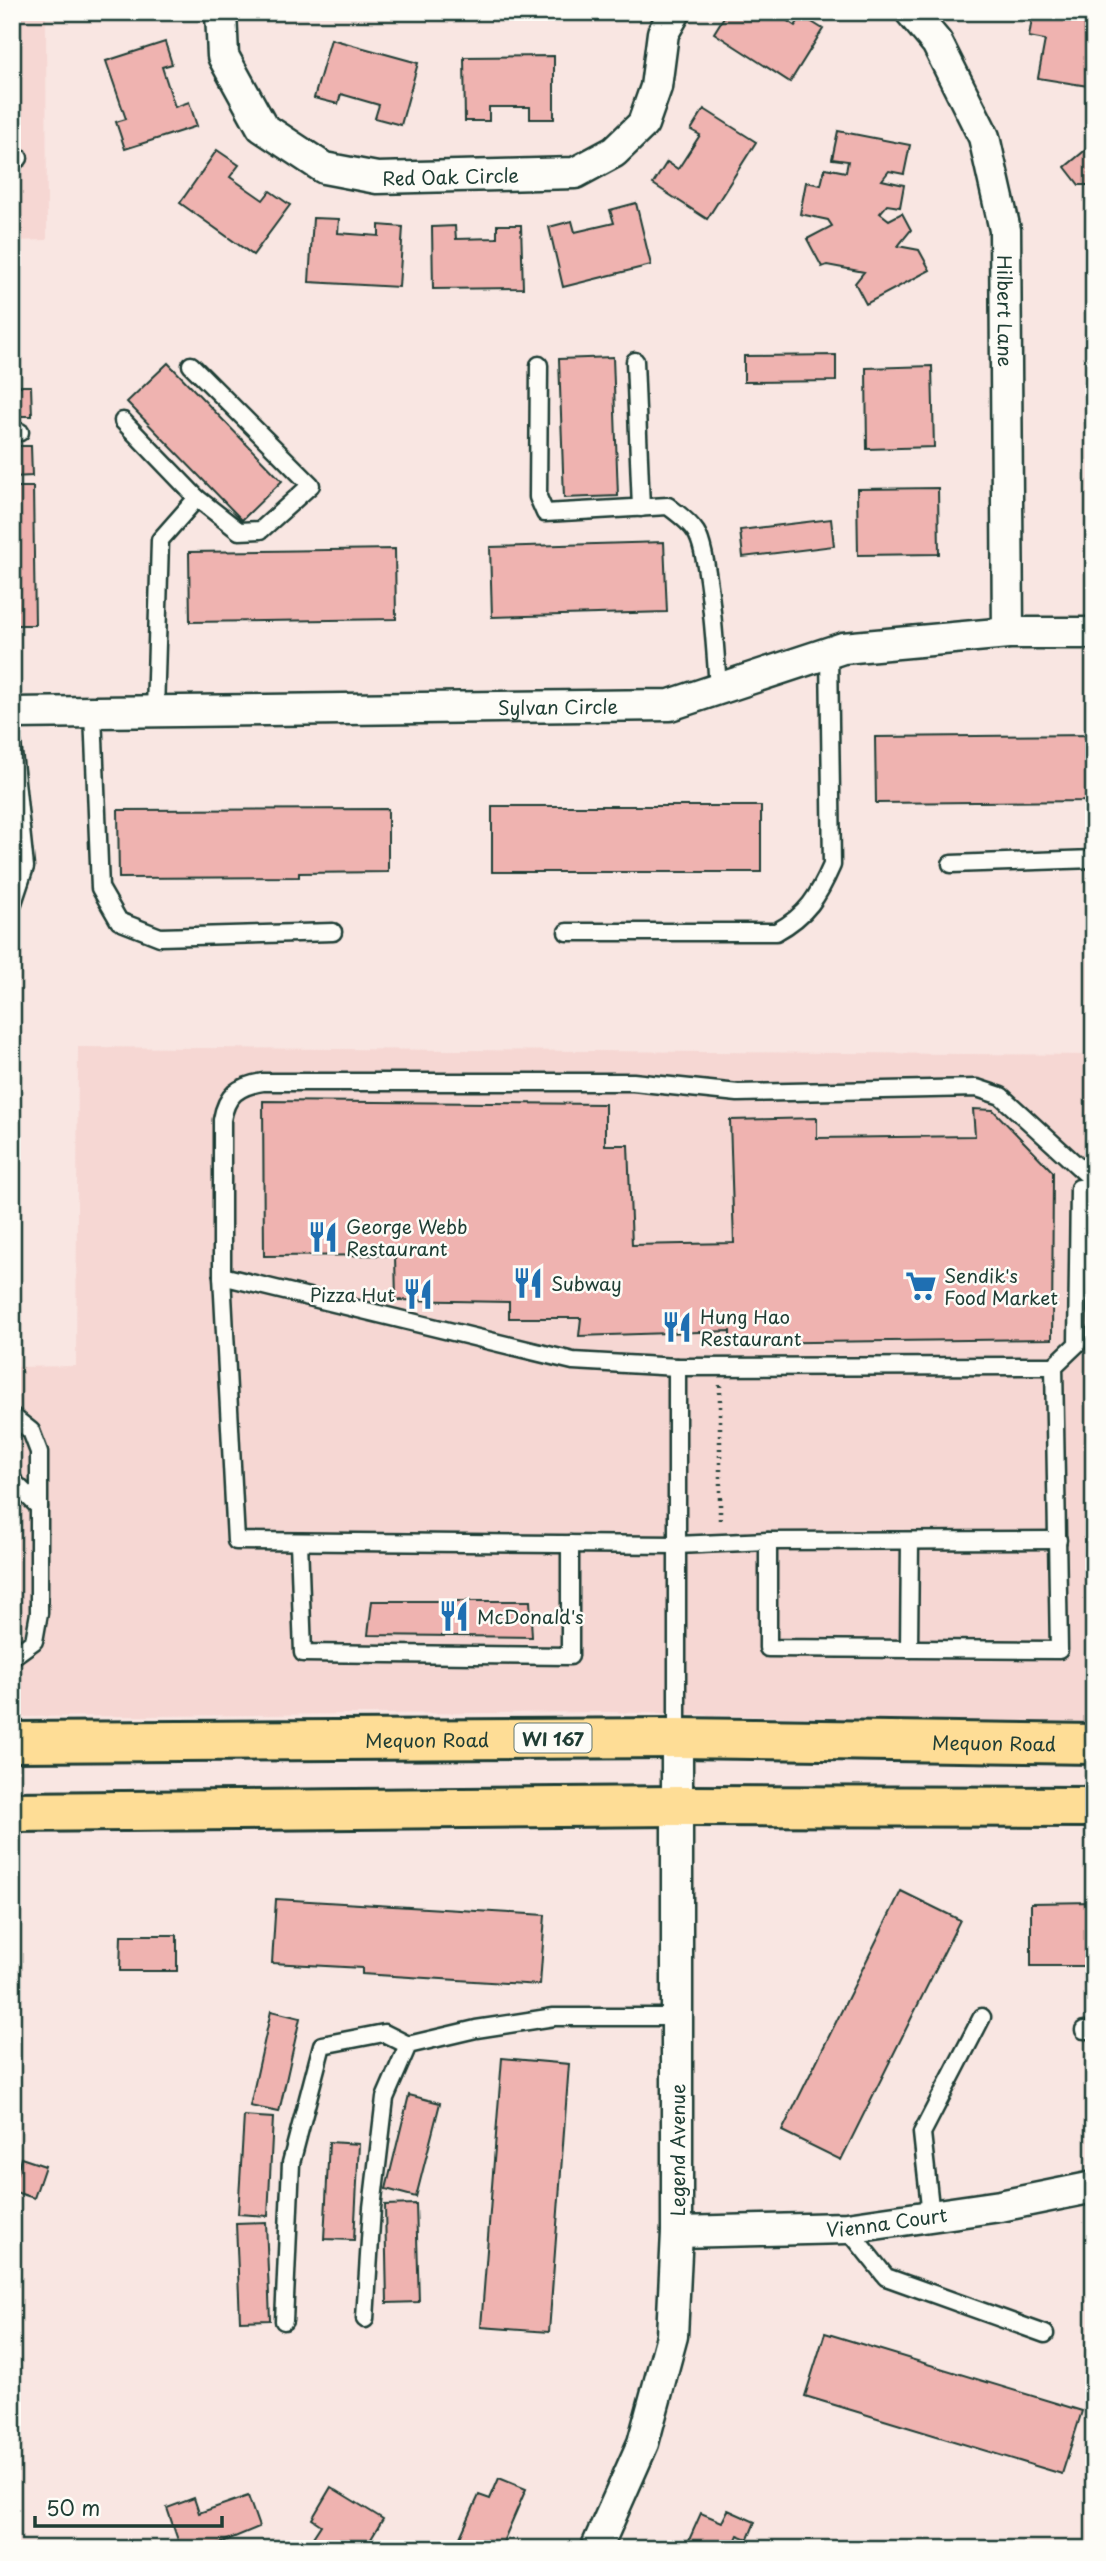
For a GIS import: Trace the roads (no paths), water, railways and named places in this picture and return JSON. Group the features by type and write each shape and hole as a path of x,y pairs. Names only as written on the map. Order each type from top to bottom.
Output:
{"main road":[{"name":"Mequon Road","path":"12,1742 677,1738 1094,1744"},
{"path":"12,1812 677,1806 1094,1807"}],"street":[{"name":"Red Oak Circle","path":"221,12 223,56 262,127 324,168 377,178 575,173 614,152 642,124 656,88 663,33 675,12"},
{"name":"Hilbert Lane","path":"911,12 937,43 984,137 1005,230 1008,633"},
{"name":"Sylvan Circle","path":"12,713 670,705 843,648 1008,633 1094,634"},
{"name":"Legend Avenue","path":"596,2549 643,2443 672,2336 677,2232 677,1738"},
{"name":"Vienna Court","path":"677,2232 847,2228 1000,2206 1094,2187"}],"lane":[{"path":"635,361 641,508"},
{"path":"123,421 197,498 239,531 261,530 311,485 191,365"},
{"path":"539,365 538,497 545,513 668,506 698,533 704,557 714,633 718,689"},
{"path":"155,712 160,540 197,498"},
{"path":"568,932 776,932 796,921 819,895 832,865 829,653"},
{"path":"93,713 100,888 119,921 160,937 332,932"},
{"path":"12,743 25,867 12,906"},
{"path":"951,864 1094,859"},
{"path":"1058,1540 768,1541 677,1545 236,1541 222,1276 222,1120 224,1108 231,1095 249,1084 263,1082 633,1082 738,1093 977,1088 1001,1096 1094,1181"},
{"path":"222,1276 573,1361 677,1367 1054,1366 1077,1344 1079,1188 1094,1188"},
{"path":"768,1541 768,1648 1059,1650 1054,1366"},
{"path":"677,1367 677,1738"},
{"path":"12,1416 31,1431 39,1452 39,1613 34,1641 12,1657"},
{"path":"12,1480 39,1507"},
{"path":"909,1649 910,1541"},
{"path":"299,1542 303,1653 557,1656 570,1656 570,1544"},
{"path":"284,2321 291,2163 322,2045 384,2033 408,2045 476,2029 554,2017 677,2017"},
{"path":"931,2216 922,2133 982,2017"},
{"path":"365,2319 372,2208 385,2098 408,2045"},
{"path":"847,2228 886,2277 1045,2334"}],"place":[{"name":"George Webb Restaurant","path":"323,1237"},
{"name":"Subway","path":"528,1283"},
{"name":"Sendik's Food Market","path":"921,1286"},
{"name":"Pizza Hut","path":"418,1294"},
{"name":"Hung Hao Restaurant","path":"677,1327"},
{"name":"McDonald's","path":"454,1616"}]}
